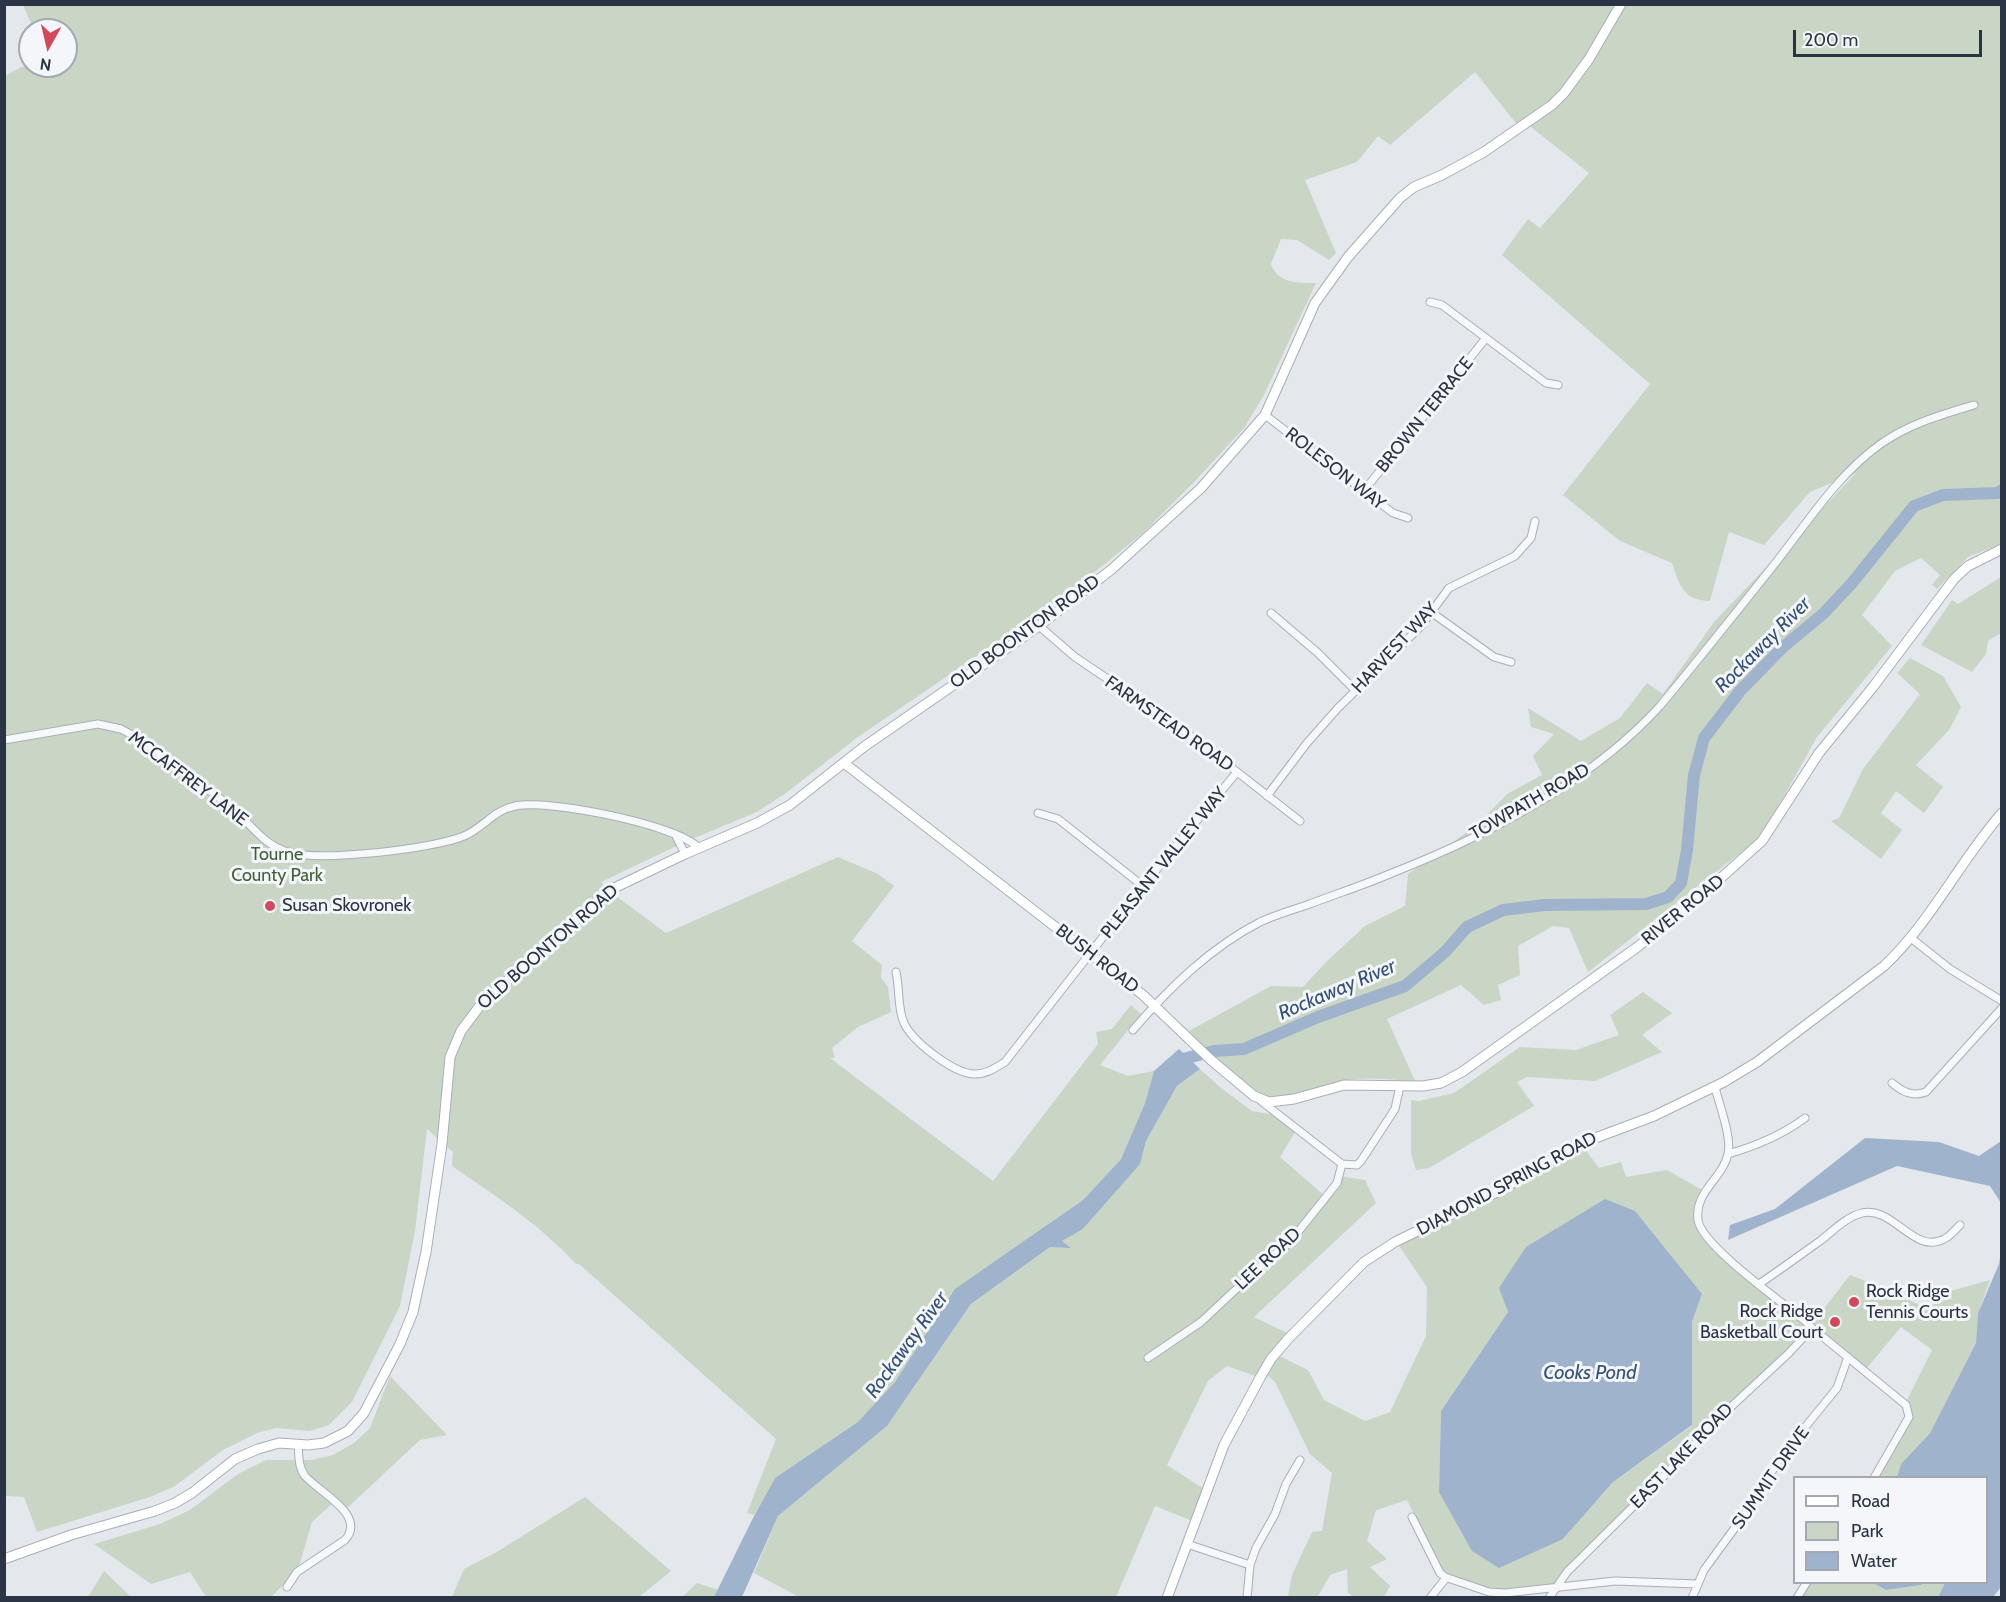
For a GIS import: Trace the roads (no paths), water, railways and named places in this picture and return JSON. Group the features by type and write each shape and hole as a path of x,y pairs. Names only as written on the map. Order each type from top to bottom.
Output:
{"street":[{"name":"OLD BOONTON ROAD","path":"4,1559 71,1535 155,1511 192,1493 235,1459 269,1444 324,1443 348,1431 364,1413 400,1344 413,1312 419,1289 442,1142 450,1057 461,1031 475,1011 494,991 610,890 776,813 807,792 865,746 1039,626 1112,568 1214,475 1265,415 1315,303 1348,257 1400,198 1407,192 1484,152 1552,105 1570,86 1589,59 1621,4"},
{"path":"1430,302 1442,305 1546,383 1558,385"},
{"name":"BROWN TERRACE","path":"1363,492 1486,338"},
{"name":"TOWPATH ROAD","path":"1133,1030 1188,971 1259,923 1411,865 1479,834 1573,781 1633,734 1660,706 1832,491 1864,458 1909,426 1934,416 1974,405"},
{"name":"ROLESON WAY","path":"1265,415 1363,492 1393,513 1408,518"},
{"name":"HARVEST WAY","path":"1267,796 1307,743 1421,626 1449,588 1515,556 1531,538 1535,520"},
{"name":"RIVER ROAD","path":"1254,1096 1269,1102 1282,1101 1344,1084 1423,1086 1441,1083 1462,1072 1636,948 1732,870 1762,841 1772,830 1818,753 1873,687 1954,579 1968,566 2001,549"},
{"path":"1431,612 1494,657 1511,662"},
{"path":"1271,613 1318,653 1356,691"},
{"name":"FARMSTEAD ROAD","path":"1039,626 1075,657 1158,712 1300,821"},
{"name":"MCCAFFREY LANE","path":"4,740 98,724 121,729 136,737 229,806 265,840 282,850 299,855 352,854 413,847 456,838 472,831 498,812 523,805 576,810 651,825 675,834 699,848"},
{"name":"BUSH ROAD","path":"844,763 1091,954 1155,1006 1211,1060 1254,1096 1342,1164"},
{"name":"PLEASANT VALLEY WAY","path":"896,972 900,1012 910,1034 950,1066 973,1074 987,1073 1005,1062 1143,886 1237,772"},
{"path":"1038,813 1058,819 1143,886"},
{"name":"DIAMOND SPRING ROAD","path":"1167,1598 1224,1445 1266,1367 1288,1339 1364,1262 1395,1242 1502,1190 1587,1140 1654,1116 1715,1087 1757,1062 1884,966 1911,938 2001,813"},
{"path":"675,834 685,854"},
{"path":"1911,938 1950,969 2001,1001"},
{"path":"1892,1083 1912,1095 1926,1092 2001,1008"},
{"path":"1342,1164 1357,1165 1361,1161 1395,1109 1400,1086"},
{"path":"1715,1087 1729,1143 1728,1154 1719,1173 1702,1196 1697,1219 1700,1227 1740,1269 1907,1407 1909,1417 1875,1476"},
{"path":"1728,1154 1791,1129 1805,1118"},
{"name":"LEE ROAD","path":"1148,1358 1201,1322 1290,1242 1337,1183 1342,1164"},
{"path":"1759,1284 1841,1224 1862,1213 1881,1214 1924,1242 1935,1242 1947,1238 1960,1226"},
{"name":"EAST LAKE ROAD","path":"1549,1598 1567,1572 1664,1477 1718,1419 1789,1353 1812,1328"},
{"name":"SUMMIT DRIVE","path":"1692,1598 1704,1570 1753,1503 1780,1458 1837,1388 1848,1357"},
{"path":"288,1587 297,1572 345,1540 353,1526 346,1512 305,1475 299,1464 298,1444"},
{"path":"1247,1598 1250,1565 1263,1534 1275,1514 1286,1484 1300,1460"},
{"path":"1412,1517 1440,1573 1446,1578 1489,1592 1522,1592 1615,1581 1698,1584"},
{"path":"1187,1544 1250,1565"},
{"path":"1430,1598 1446,1578"},
{"path":"1797,1598 1806,1584"}],"water":[{"path":"1179,1049 1200,1069 1177,1086 1146,1141 1140,1164 1083,1229 1062,1241 1071,1248 1050,1247 971,1304 887,1426 778,1516 742,1597 714,1597 775,1478 858,1422 895,1382 955,1289 1083,1200 1121,1159 1145,1103 1154,1071"},
{"path":"1865,1138 1939,1142 1979,1156 2001,1141 2001,1203 1990,1186 1897,1166 1728,1240 1730,1225 1775,1209"},
{"name":"Cooks Pond","path":"1605,1199 1635,1211 1702,1294 1692,1322 1692,1425 1613,1482 1563,1539 1499,1568 1472,1551 1439,1492 1441,1411 1508,1312 1499,1288 1526,1247"},
{"path":"2001,1252 2001,1587 1993,1597 1938,1597 1944,1584 1988,1584 1988,1476 1897,1476 1901,1464 1930,1433 1976,1343 1978,1313 1999,1264"},
{"path":"1875,1584 1922,1584 1921,1585 1886,1590"}],"waterway":[{"name":"Rockaway River","path":"1176,1067 1183,1059 1214,1051 1244,1049 1318,1017 1405,986 1445,952 1467,927 1503,910 1545,905 1646,904 1668,897 1681,883 1687,850 1694,775 1704,738 1740,691 1782,648 1824,613 1852,583 1914,506 1943,495 1998,493 2002,490"}],"place":[{"name":"Susan Skovronek","path":"270,906"},
{"name":"Rock Ridge Tennis Courts","path":"1854,1302"},
{"name":"Rock Ridge Basketball Court","path":"1835,1322"}],"park label":[{"name":"Tourne County Park","path":"277,865"}]}
